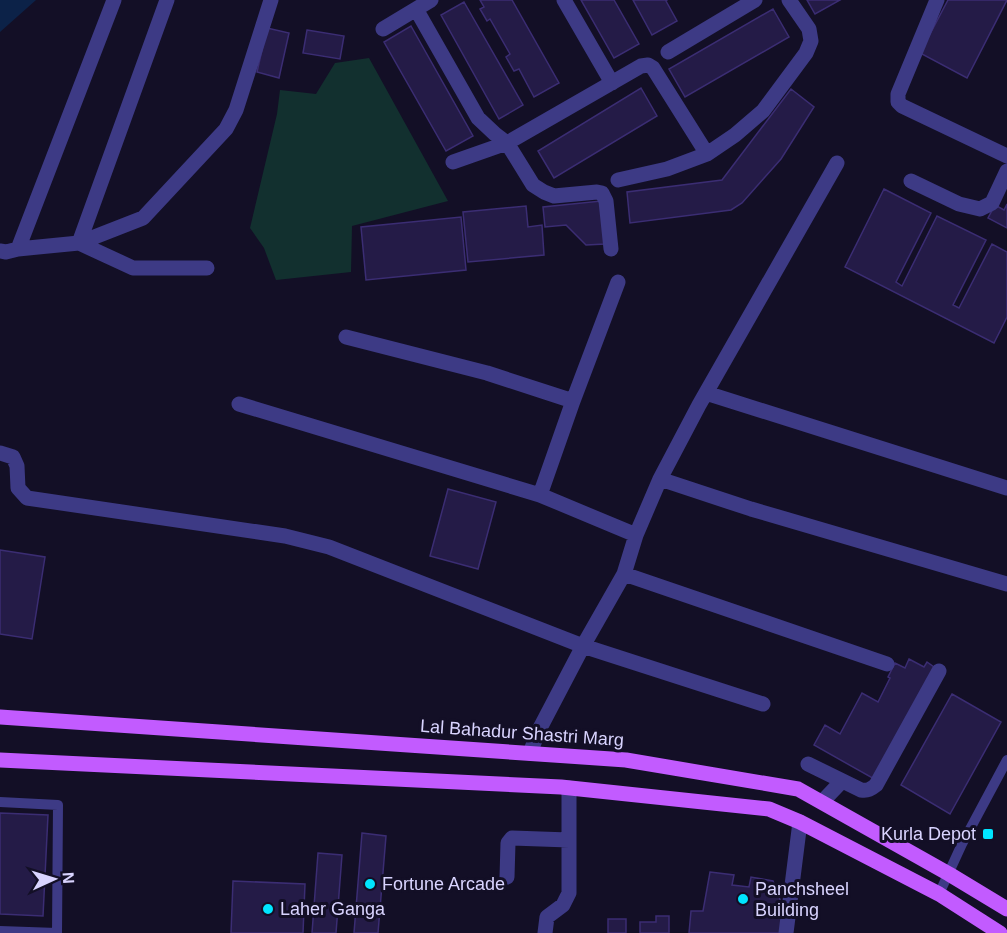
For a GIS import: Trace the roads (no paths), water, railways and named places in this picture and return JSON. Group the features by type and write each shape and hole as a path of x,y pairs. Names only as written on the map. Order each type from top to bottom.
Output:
{"main road":[{"name":"Lal Bahadur Shastri Marg","path":"0,717 626,760 798,789 1007,909"},
{"path":"0,760 569,788 769,809 800,822 939,894 1000,933"}],"street":[{"path":"18,249 114,0"},
{"path":"80,243 167,0"},
{"path":"0,251 80,243 143,218 226,129 236,110 271,0"},
{"path":"383,29 431,0"},
{"path":"564,0 612,83"},
{"path":"668,52 755,0"},
{"path":"618,180 667,169 707,154 735,135 763,111 806,53 812,41 809,29 789,0"},
{"path":"937,0 898,94 898,102 902,106 1007,156"},
{"path":"416,9 478,118 507,143 533,185 554,196 602,193 606,201 611,249"},
{"path":"453,162 507,143 641,66 648,65 653,68 707,154"},
{"path":"530,753 539,730 583,646 624,574 636,535 660,478 837,163"},
{"path":"912,181 959,204 980,209 992,203 1007,171"},
{"path":"80,243 133,268 207,268"},
{"path":"540,495 618,282"},
{"path":"346,337 487,373 573,401"},
{"path":"706,393 1007,488"},
{"path":"239,404 540,495 636,535"},
{"path":"0,453 12,457 17,466 18,488 27,498 285,536 329,547 583,646 763,704"},
{"path":"660,478 752,509 1007,584"},
{"path":"624,574 887,664"},
{"path":"808,764 861,790 867,791 876,785 939,671"},
{"path":"822,802 842,781"},
{"path":"545,933 547,916 563,905 569,893 569,788"},
{"path":"786,933 800,822"},
{"path":"507,877 508,843 512,838 569,840"}],"lane":[{"path":"939,894 962,844 1007,760"},
{"path":"0,802 58,805 57,933 0,931"}],"water":[{"path":"0,0 36,0 0,32"}],"place":[{"name":"Kurla Depot","path":"988,834"},
{"name":"Fortune Arcade","path":"370,884"},
{"name":"Panchsheel Building","path":"743,899"},
{"name":"Laher Ganga","path":"268,909"}]}
